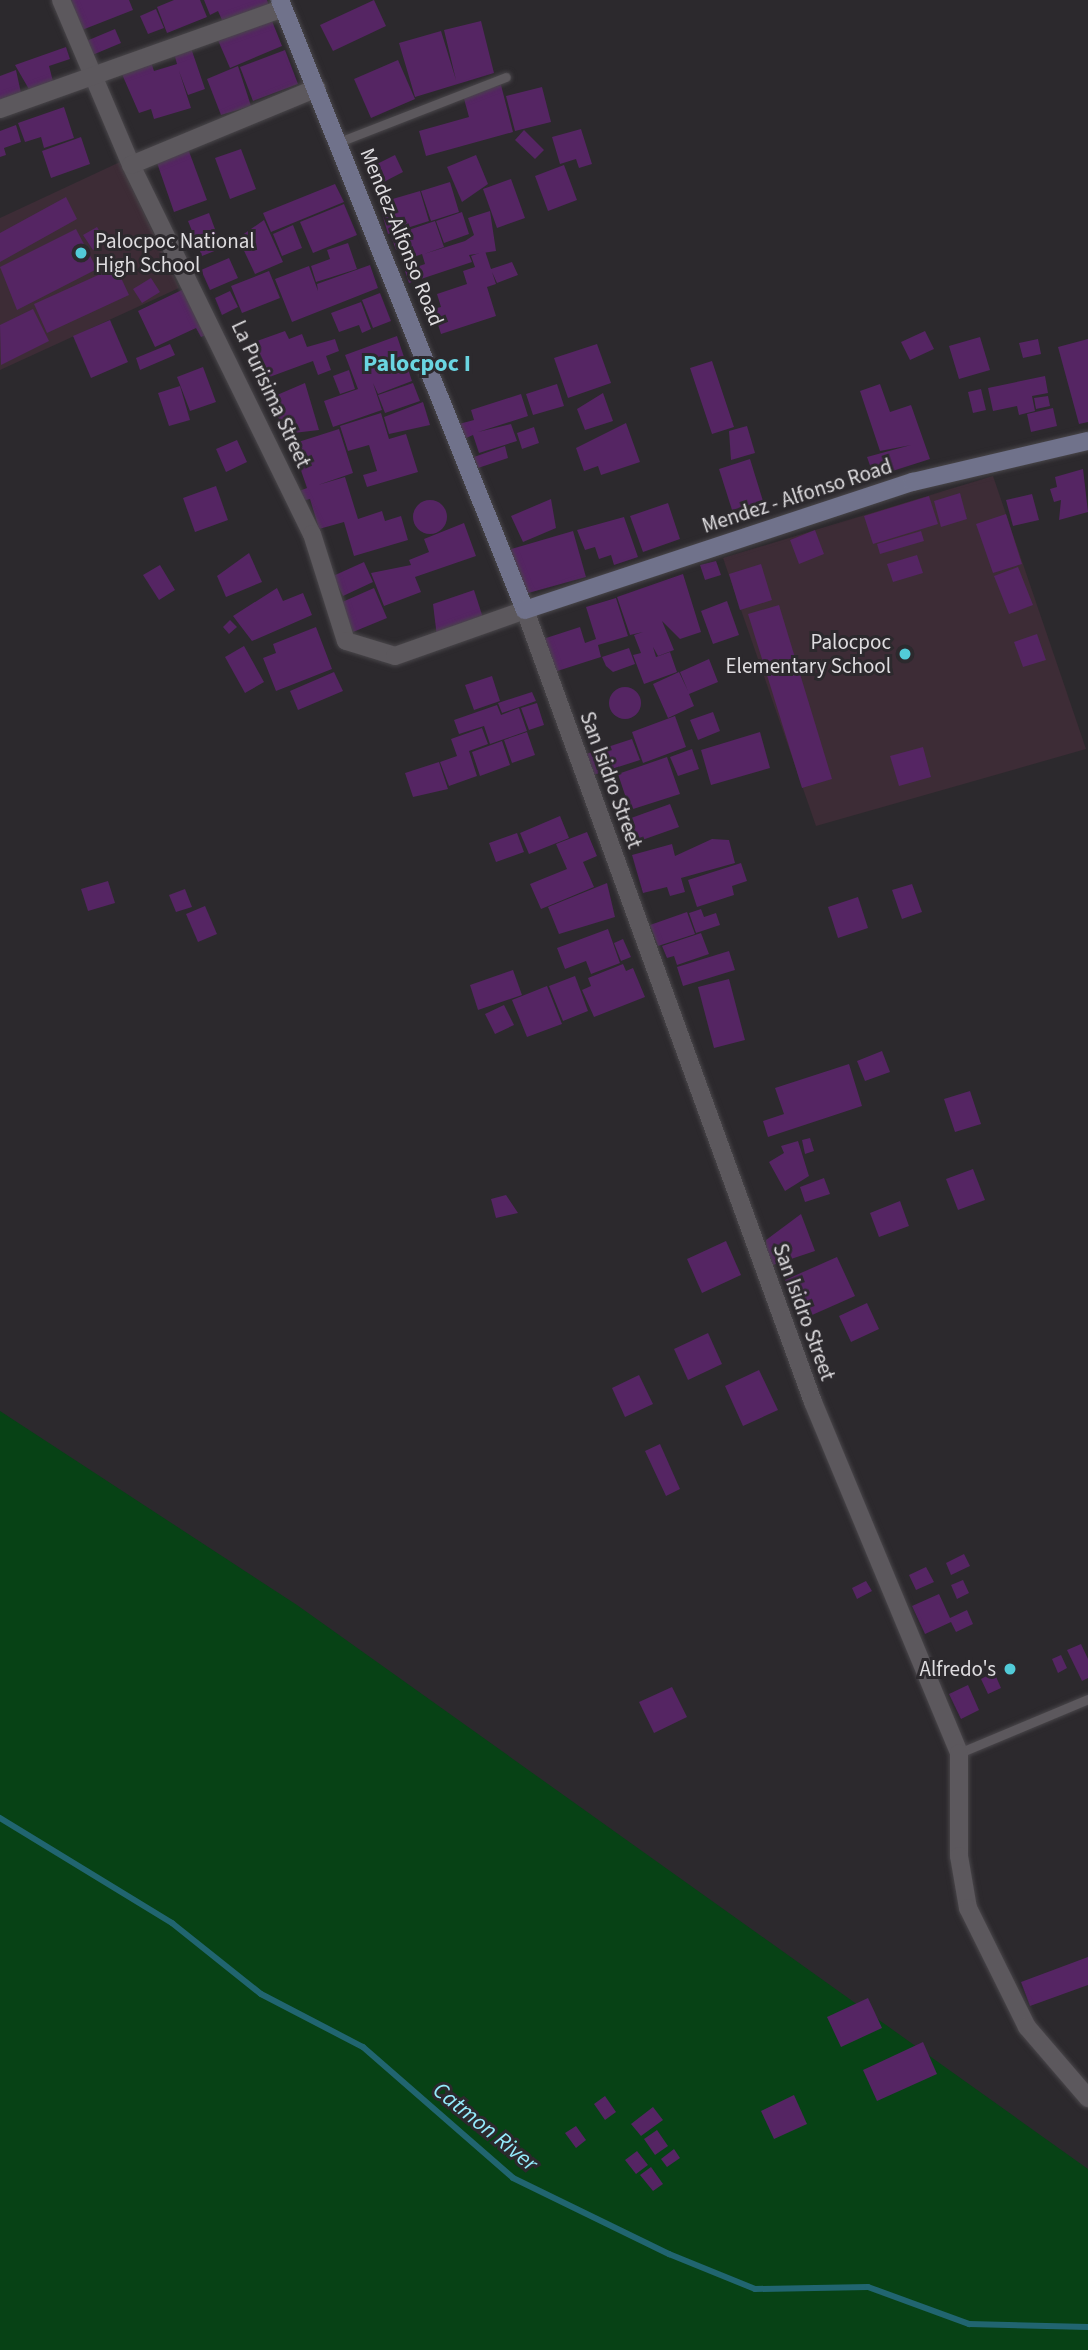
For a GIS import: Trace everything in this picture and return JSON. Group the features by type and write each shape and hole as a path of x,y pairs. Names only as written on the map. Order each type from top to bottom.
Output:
{"main road":[{"name":"Mendez-Alfonso Road","path":"282,4 340,142 525,610"},
{"name":"Mendez - Alfonso Road","path":"525,610 914,482 1014,453 1088,441"}],"street":[{"name":"La Purisima Street","path":"61,0 131,165 312,534 346,641 394,656 525,610"},
{"path":"0,109 93,78 282,4"},
{"path":"131,165 317,88"},
{"name":"San Isidro Street","path":"525,610 813,1402 959,1754 959,1856 968,1908 1027,2027 1088,2098"}],"lane":[{"path":"340,142 506,77"},
{"path":"959,1754 1088,1699"}],"shaded area":[{"name":"Palocpoc National High School","path":"120,162 179,288 0,370 0,218"},
{"name":"Palocpoc Elementary School","path":"993,476 1086,749 816,826 723,558"}],"green space":[{"path":"0,1411 297,1605 1088,2169 1088,2350 0,2350"}],"building":[{"path":"71,0 129,0 133,10 82,30"},
{"path":"174,0 200,0 207,17 167,33 157,7"},
{"path":"204,0 267,0 269,6 222,20 218,11 210,15"},
{"path":"374,0 386,26 333,51 320,25"},
{"path":"156,9 164,28 148,34 140,16"},
{"path":"270,16 282,46 230,68 217,38"},
{"path":"481,21 494,73 415,97 399,43 441,31 456,80 444,30"},
{"path":"115,29 121,43 90,56 84,42"},
{"path":"66,47 70,59 49,66 54,85 30,91 15,65"},
{"path":"191,48 205,89 188,95 179,71 191,108 154,119 151,109 139,113 121,72 151,62 154,71 177,64 174,53"},
{"path":"285,50 298,84 253,101 240,67"},
{"path":"398,60 415,99 371,118 354,79"},
{"path":"238,66 251,106 221,115 207,79"},
{"path":"16,70 21,93 0,106 0,76"},
{"path":"501,85 513,132 426,156 419,131 469,117 463,95"},
{"path":"542,87 551,122 515,131 506,96"},
{"path":"64,107 74,138 44,148 41,137 25,142 18,123"},
{"path":"16,125 21,142 4,148 6,155 0,157 0,131"},
{"path":"581,129 592,164 579,168 576,159 560,164 552,137"},
{"path":"524,130 544,150 535,159 515,140"},
{"path":"81,137 90,164 51,178 42,151"},
{"path":"187,146 207,200 174,212 155,157"},
{"path":"241,149 256,189 230,199 215,158"},
{"path":"395,155 403,172 374,187 365,170"},
{"path":"476,155 488,184 462,202 447,167"},
{"path":"564,165 577,200 548,211 535,176"},
{"path":"511,179 525,218 497,228 483,189"},
{"path":"450,182 459,212 431,221 421,191"},
{"path":"335,184 344,202 271,232 263,213"},
{"path":"420,191 429,221 388,234 379,203"},
{"path":"66,197 77,219 0,262 0,233"},
{"path":"344,204 357,235 313,253 300,222"},
{"path":"490,211 496,251 469,255 472,262 409,283 405,271 425,264 422,254 411,258 407,247 396,250 391,236 435,221 444,247 424,254 465,241 474,235 468,218"},
{"path":"462,212 469,234 444,243 436,221"},
{"path":"209,213 222,248 202,256 188,221"},
{"path":"264,220 283,262 255,274 238,238"},
{"path":"293,225 302,248 282,256 273,234"},
{"path":"97,227 106,242 93,250 83,235"},
{"path":"76,229 97,269 17,310 0,267"},
{"path":"348,243 357,269 316,282 311,266 330,259 327,250"},
{"path":"485,251 491,269 512,262 518,275 497,283 492,272 496,284 487,287 496,316 441,334 433,309 441,307 437,294 467,284 463,271 475,267 471,256"},
{"path":"229,258 238,278 210,290 201,270"},
{"path":"370,265 378,288 292,322 275,279 309,266 318,291 317,284"},
{"path":"116,267 129,295 47,333 34,304"},
{"path":"269,271 280,298 242,313 231,286"},
{"path":"151,278 160,292 142,303 133,289"},
{"path":"186,288 213,332 201,337 196,328 155,347 138,311"},
{"path":"230,291 238,307 222,315 215,298"},
{"path":"380,293 391,321 373,328 362,300"},
{"path":"361,302 371,329 362,333 359,325 339,332 331,313"},
{"path":"33,309 49,341 1,365 0,325"},
{"path":"110,320 128,362 91,378 73,336"},
{"path":"285,331 289,339 302,334 307,347 335,339 339,351 326,356 331,370 318,375 313,361 264,379 257,341"},
{"path":"925,331 934,349 910,360 901,342"},
{"path":"397,336 412,381 378,394 373,383 382,410 333,427 324,401 358,389 345,355"},
{"path":"980,337 990,370 959,379 949,346"},
{"path":"1038,339 1041,354 1023,358 1019,343"},
{"path":"1088,339 1088,422 1079,424 1058,347"},
{"path":"170,344 175,355 140,370 136,358"},
{"path":"597,344 611,383 568,398 554,358"},
{"path":"712,361 734,427 712,434 690,368"},
{"path":"203,367 216,402 190,411 177,377"},
{"path":"349,370 355,389 340,394 333,376"},
{"path":"1045,376 1048,393 1032,396 1035,411 1019,415 1017,406 993,411 988,388"},
{"path":"305,383 319,430 285,434 270,398"},
{"path":"413,383 420,401 385,413 378,395"},
{"path":"557,384 564,406 533,415 526,394"},
{"path":"880,384 890,412 911,405 930,459 874,477 867,457 911,445 880,451 860,391"},
{"path":"180,386 190,420 169,426 158,393"},
{"path":"981,389 986,410 973,413 968,392"},
{"path":"603,393 613,421 585,430 577,409"},
{"path":"521,394 528,416 478,432 511,424 517,441 479,453 473,435 464,439 459,424 474,420 471,410"},
{"path":"1048,396 1050,406 1036,409 1034,398"},
{"path":"423,402 430,425 389,434 384,417"},
{"path":"1053,408 1057,426 1031,432 1027,414"},
{"path":"381,413 389,439 406,434 418,472 367,487 363,475 377,471 369,445 348,451 340,426"},
{"path":"626,423 640,462 601,475 598,466 584,471 576,448"},
{"path":"747,426 755,453 731,460 729,431"},
{"path":"534,427 539,443 522,449 517,433"},
{"path":"339,429 353,473 318,485 345,477 358,519 382,511 385,521 401,516 408,540 354,556 344,522 319,529 310,499 302,501 299,491 307,488 292,444"},
{"path":"237,440 247,462 226,472 216,449"},
{"path":"505,446 508,458 478,468 474,457"},
{"path":"750,459 763,501 732,510 719,469"},
{"path":"1083,469 1088,512 1059,520 1061,500 1054,502 1050,489 1057,487 1055,477"},
{"path":"216,486 228,520 195,532 183,498"},
{"path":"960,493 967,519 941,527 934,501"},
{"path":"1032,494 1039,520 1013,526 1006,500"},
{"path":"929,496 938,524 873,544 864,516"},
{"path":"551,499 556,528 523,542 511,516"},
{"path":"430,500 442,505 447,517 442,529 430,534 418,529 413,517 418,505"},
{"path":"668,503 680,539 643,552 630,516"},
{"path":"1006,514 1022,564 993,573 976,524"},
{"path":"624,517 638,557 614,565 611,555 599,559 595,547 585,550 577,530"},
{"path":"464,523 476,556 415,577 421,592 384,606 371,573 411,565 409,560 429,552 424,539"},
{"path":"815,530 824,554 799,564 790,540"},
{"path":"573,531 586,577 521,595 508,550"},
{"path":"921,531 924,541 880,554 877,544"},
{"path":"249,553 262,582 226,597 217,576"},
{"path":"917,555 923,573 893,582 887,564"},
{"path":"716,561 721,575 705,580 700,565"},
{"path":"364,562 373,582 343,596 333,576"},
{"path":"761,564 772,600 740,610 729,574"},
{"path":"160,565 175,590 159,600 143,575"},
{"path":"1018,567 1033,605 1009,614 994,576"},
{"path":"683,574 701,632 680,639 662,621 674,650 658,656 653,647 656,657 670,652 677,672 644,684 633,655 641,653 634,635 643,632 630,635 617,597"},
{"path":"277,588 283,601 303,593 312,615 252,641 233,616"},
{"path":"374,588 387,618 353,632 340,603"},
{"path":"474,590 484,621 437,637 433,604"},
{"path":"616,598 628,636 598,645 601,657 551,673 540,640 580,627 585,643 596,639 586,607"},
{"path":"727,601 739,635 713,644 701,611"},
{"path":"779,605 832,779 802,788 748,614"},
{"path":"230,620 237,627 229,634 223,627"},
{"path":"316,627 332,669 276,691 263,658 276,653 273,644"},
{"path":"1037,634 1046,660 1023,667 1014,642"},
{"path":"244,646 264,682 245,693 225,657"},
{"path":"629,648 635,664 613,672 606,666 602,657"},
{"path":"709,659 718,682 689,694 694,706 668,718 653,684 679,672 688,691 680,672"},
{"path":"334,672 343,691 298,710 290,691"},
{"path":"492,676 500,701 474,710 465,685"},
{"path":"625,687 637,691 641,703 637,715 625,719 613,715 609,703 613,691"},
{"path":"532,692 536,701 502,713 498,703"},
{"path":"537,703 544,725 529,730 521,708"},
{"path":"497,705 501,715 519,708 527,731 490,744 484,726 459,734 454,720"},
{"path":"713,712 720,731 698,740 690,720"},
{"path":"675,716 686,747 643,763 632,732"},
{"path":"482,728 488,744 469,751 477,776 449,786 440,762 457,756 451,739"},
{"path":"527,732 535,755 512,763 504,740"},
{"path":"760,732 770,768 711,785 701,750"},
{"path":"632,739 640,760 590,776 583,755"},
{"path":"502,741 510,765 480,776 472,752"},
{"path":"923,747 931,777 899,786 890,756"},
{"path":"692,749 699,769 678,776 670,757"},
{"path":"667,757 680,794 630,810 618,774"},
{"path":"439,762 448,789 413,797 405,773"},
{"path":"670,804 679,827 628,845 620,822"},
{"path":"560,816 569,838 529,854 520,833"},
{"path":"587,832 597,856 583,862 594,887 541,909 530,884 567,869 556,844"},
{"path":"517,833 524,852 496,862 489,843"},
{"path":"712,839 729,840 735,863 681,878 685,892 670,896 667,887 643,893 632,855 672,844 675,856"},
{"path":"741,863 747,881 732,886 734,895 697,907 688,880"},
{"path":"108,881 115,903 88,911 81,889"},
{"path":"607,883 615,917 559,934 548,907"},
{"path":"912,884 922,912 902,919 892,890"},
{"path":"185,889 192,907 176,912 169,895"},
{"path":"858,897 868,928 838,938 828,907"},
{"path":"205,906 217,934 198,942 186,914"},
{"path":"701,909 704,917 716,913 720,925 696,933 689,913"},
{"path":"687,912 695,934 658,946 650,925"},
{"path":"608,929 620,963 591,974 586,961 565,969 557,948"},
{"path":"701,933 709,954 677,965 674,956 667,958 662,946"},
{"path":"623,939 631,957 621,961 614,943"},
{"path":"729,951 735,970 683,986 677,967"},
{"path":"623,964 626,971 633,968 645,997 594,1017 582,990 591,986 588,978"},
{"path":"513,970 522,995 478,1010 470,985"},
{"path":"575,976 588,1011 563,1021 549,986"},
{"path":"729,979 745,1040 714,1048 698,987"},
{"path":"547,986 562,1024 527,1037 512,1000"},
{"path":"504,1005 514,1025 495,1034 485,1014"},
{"path":"882,1051 890,1072 865,1081 857,1061"},
{"path":"849,1064 862,1106 768,1137 763,1121 784,1114 775,1088"},
{"path":"970,1091 981,1124 955,1132 944,1099"},
{"path":"810,1138 814,1151 805,1154 802,1140"},
{"path":"798,1141 809,1176 785,1191 769,1162 784,1153 781,1146"},
{"path":"973,1169 985,1200 958,1210 946,1179"},
{"path":"824,1178 830,1194 805,1202 800,1187"},
{"path":"506,1195 518,1213 496,1218 491,1199"},
{"path":"900,1201 909,1226 879,1237 870,1213"},
{"path":"801,1214 815,1251 767,1267 766,1240"},
{"path":"726,1241 741,1275 702,1293 687,1259"},
{"path":"837,1257 855,1296 803,1319 785,1280"},
{"path":"867,1303 879,1329 851,1342 839,1316"},
{"path":"708,1333 722,1364 688,1380 674,1349"},
{"path":"759,1370 778,1410 743,1426 725,1386"},
{"path":"639,1375 653,1404 625,1417 612,1388"},
{"path":"660,1444 680,1489 666,1496 645,1451"},
{"path":"964,1554 970,1566 951,1575 946,1563"},
{"path":"926,1567 934,1582 916,1590 909,1575"},
{"path":"963,1580 969,1593 957,1599 951,1585"},
{"path":"866,1581 872,1591 857,1599 852,1588"},
{"path":"939,1594 950,1618 967,1610 973,1624 956,1632 951,1622 925,1634 912,1606"},
{"path":"1081,1644 1088,1659 1088,1678 1082,1681 1067,1650"},
{"path":"1061,1655 1067,1668 1058,1673 1052,1659"},
{"path":"994,1672 1001,1688 988,1694 981,1679"},
{"path":"968,1685 979,1710 961,1719 949,1694"},
{"path":"672,1687 687,1717 654,1733 639,1702"},
{"path":"1088,1957 1088,1985 1030,2006 1021,1982"},
{"path":"868,1998 882,2028 841,2047 827,2017"},
{"path":"923,2042 937,2074 877,2101 863,2070"},
{"path":"794,2095 807,2124 774,2139 761,2111"},
{"path":"605,2096 616,2112 605,2120 594,2104"},
{"path":"653,2107 663,2120 641,2136 631,2124"},
{"path":"576,2126 586,2140 576,2148 565,2133"},
{"path":"657,2130 668,2146 655,2155 644,2139"},
{"path":"674,2149 680,2158 667,2167 661,2159"},
{"path":"637,2151 648,2165 636,2174 625,2160"},
{"path":"651,2167 663,2184 653,2191 640,2175"}],"waterway":[{"name":"Catmon River","path":"0,1818 172,1923 261,1994 363,2047 513,2178 669,2254 755,2289 868,2287 969,2324 1088,2327"}],"place":[{"name":"Palocpoc National High School","path":"81,253"},
{"name":"Palocpoc Elementary School","path":"905,654"},
{"name":"Alfredo's","path":"1010,1669"}],"district":[{"name":"Palocpoc I","path":"417,364"}]}
